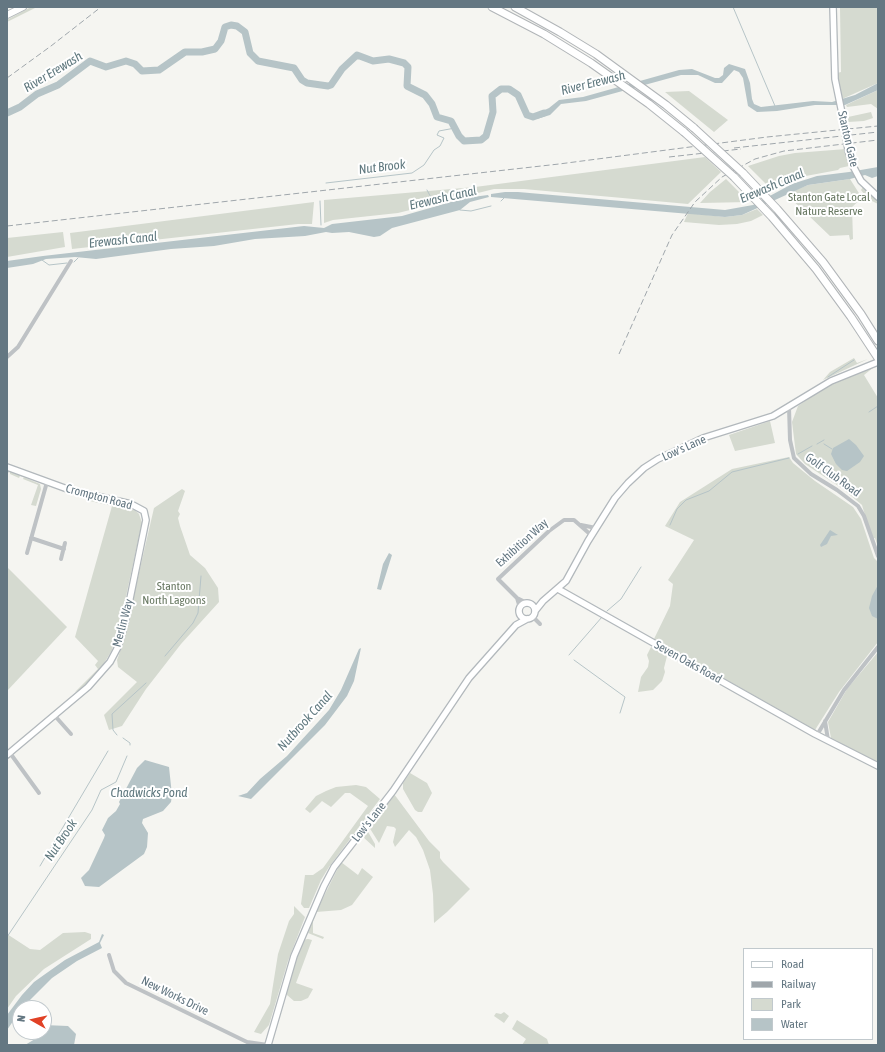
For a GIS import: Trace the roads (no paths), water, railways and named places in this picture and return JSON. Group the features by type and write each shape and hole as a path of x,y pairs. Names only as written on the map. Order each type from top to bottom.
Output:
{"highway":[{"path":"492,7 544,34 606,73 649,104 684,132 734,177 772,217 816,269 878,358"},
{"path":"515,7 560,32 613,66 656,97 694,128 743,173 777,209 828,268 878,341"}],"main road":[{"path":"7,15 23,7"}],"street":[{"name":"Stanton Gate","path":"833,7 834,61 838,97 848,150 853,166 860,179 866,188 878,196"},
{"path":"7,357 18,347 71,261"},
{"name":"Low's Lane","path":"268,1045 294,956 324,886 341,858 393,791 469,678 516,625 532,615 543,601 558,589 572,573 591,535 623,489 634,477 658,459 703,438 755,423 789,407 831,382 878,362"},
{"name":"Golf Club Road","path":"789,407 792,451 794,458 811,474 837,490 858,506 864,516 878,556"},
{"name":"Crompton Road","path":"7,467 79,492 131,504 144,511 146,518"},
{"path":"27,553 47,482"},
{"name":"Merlin Way","path":"9,754 98,678 110,662 118,647 125,623 146,528 146,518"},
{"name":"Exhibition Way","path":"517,598 498,578 561,522 571,519 581,524 596,528"},
{"path":"581,524 591,535"},
{"path":"31,538 64,549"},
{"path":"61,559 66,543"},
{"name":"Seven Oaks Road","path":"558,589 818,735 878,766"},
{"path":"517,598 529,603 532,615 540,624"},
{"path":"517,598 520,608"},
{"name":"Low's Lane","path":"516,625 520,615 520,608 529,603 543,601"},
{"path":"520,615 532,615"},
{"path":"818,735 844,690 878,647"},
{"path":"55,716 71,734"},
{"path":"825,721 828,740"},
{"path":"9,754 39,793"},
{"path":"36,788 41,785"},
{"name":"New Works Drive","path":"109,955 114,971 121,980 249,1043 268,1045"}],"water":[{"path":"729,64 745,69 750,83 754,104 761,107 813,101 832,102 855,95 878,83 878,90 845,105 815,105 777,111 757,112 748,106 743,78 739,72 734,70 722,83 715,83 698,75 681,75 586,101 561,104 550,115 537,119 536,114 549,108 559,100 583,97 679,70 692,69 715,78 719,78 723,75 724,68"},
{"path":"878,167 878,176 872,178 865,175 850,179 808,185 742,215 725,217 491,197 491,194 518,192 725,210 753,205 792,184 817,176"},
{"path":"488,195 489,197 470,202 460,210 392,228 380,236 374,237 349,232 326,232 305,236 255,239 214,246 171,249 96,259 75,257 46,259 33,264 7,268 7,261 43,256 304,226 324,228 332,224 402,216 465,198"},
{"path":"849,439 856,445 864,456 860,462 847,471 842,470 836,464 831,454 833,448"},
{"path":"830,530 838,535 831,536 827,544 821,547 820,545"},
{"path":"389,553 392,555 381,590 377,589 383,564"},
{"path":"878,585 878,619 872,616 869,608 872,596"},
{"path":"361,648 354,681 347,696 325,725 251,799 238,796 247,793 260,779 287,756 329,710 341,690 359,649"},
{"name":"Chadwicks Pond","path":"145,760 169,767 172,795 171,802 163,811 143,819 142,823 148,833 147,847 144,854 99,887 85,886 81,878 89,870 104,838 105,835 102,830 108,818 116,811 120,804 119,802 137,768"},
{"path":"102,934 104,935 100,943 102,948 77,961 52,978 30,1000 18,1000 34,982 65,960 99,942"},
{"path":"12,1008 12,1023 7,1030 7,1015"},
{"path":"52,1025 68,1026 76,1034 74,1045 25,1045 33,1040 52,1040"}],"waterway":[{"path":"733,7 775,106"},
{"name":"River Erewash","path":"7,113 20,107 37,94 58,85 90,61 106,67 126,61 135,64 142,71 159,70 185,52 202,52 215,49 221,41 225,27 231,25 237,26 245,32 250,53 258,61 294,68 302,80 307,83 328,86 331,85 342,69 357,55 373,61 389,59 404,63 408,67 407,86 425,95 432,104 437,117 451,121 459,136 464,141 481,140 486,136 493,112 492,96 501,89 509,89 518,95 527,115 533,117 544,113"},
{"name":"Nut Brook","path":"326,183 412,173 424,165 434,150 440,146 444,138 437,135 439,131 455,128"},
{"name":"Erewash Canal","path":"427,190 435,205"},
{"path":"501,201 505,197"},
{"name":"Nut Brook","path":"320,201 321,225"},
{"path":"460,210 471,211 491,206"},
{"path":"74,262 78,258"},
{"path":"42,260 49,265 67,263"},
{"path":"828,377 854,360"},
{"path":"869,412 878,406"},
{"path":"817,444 824,440"},
{"path":"824,444 832,449"},
{"path":"798,454 812,446"},
{"path":"670,525 677,509 686,500 709,491 732,472 789,458"},
{"path":"607,611 621,599 641,567"},
{"name":"Nut Brook","path":"165,656 193,623 198,613 201,576"},
{"path":"569,655 602,617"},
{"path":"574,660 625,697 620,713"},
{"name":"Nut Brook","path":"117,735 113,730 112,714 146,683"},
{"name":"Nut Brook","path":"123,738 130,743 130,745"},
{"path":"40,866 108,751"},
{"name":"Nut Brook","path":"7,937 92,810 101,790 116,782 127,756"}],"railway":[{"path":"7,78 101,7"},
{"path":"7,226 559,164 767,137 878,126"},
{"path":"734,148 878,132"},
{"path":"619,354 672,235 695,202 722,177 755,159 784,151 878,140"},
{"path":"669,157 741,149"}],"park label":[{"name":"Stanton Gate Local Nature Reserve","path":"829,204"},
{"name":"Stanton North Lagoons","path":"174,593"}],"water label":[{"name":"Nutbrook Canal","path":"305,721"}]}
